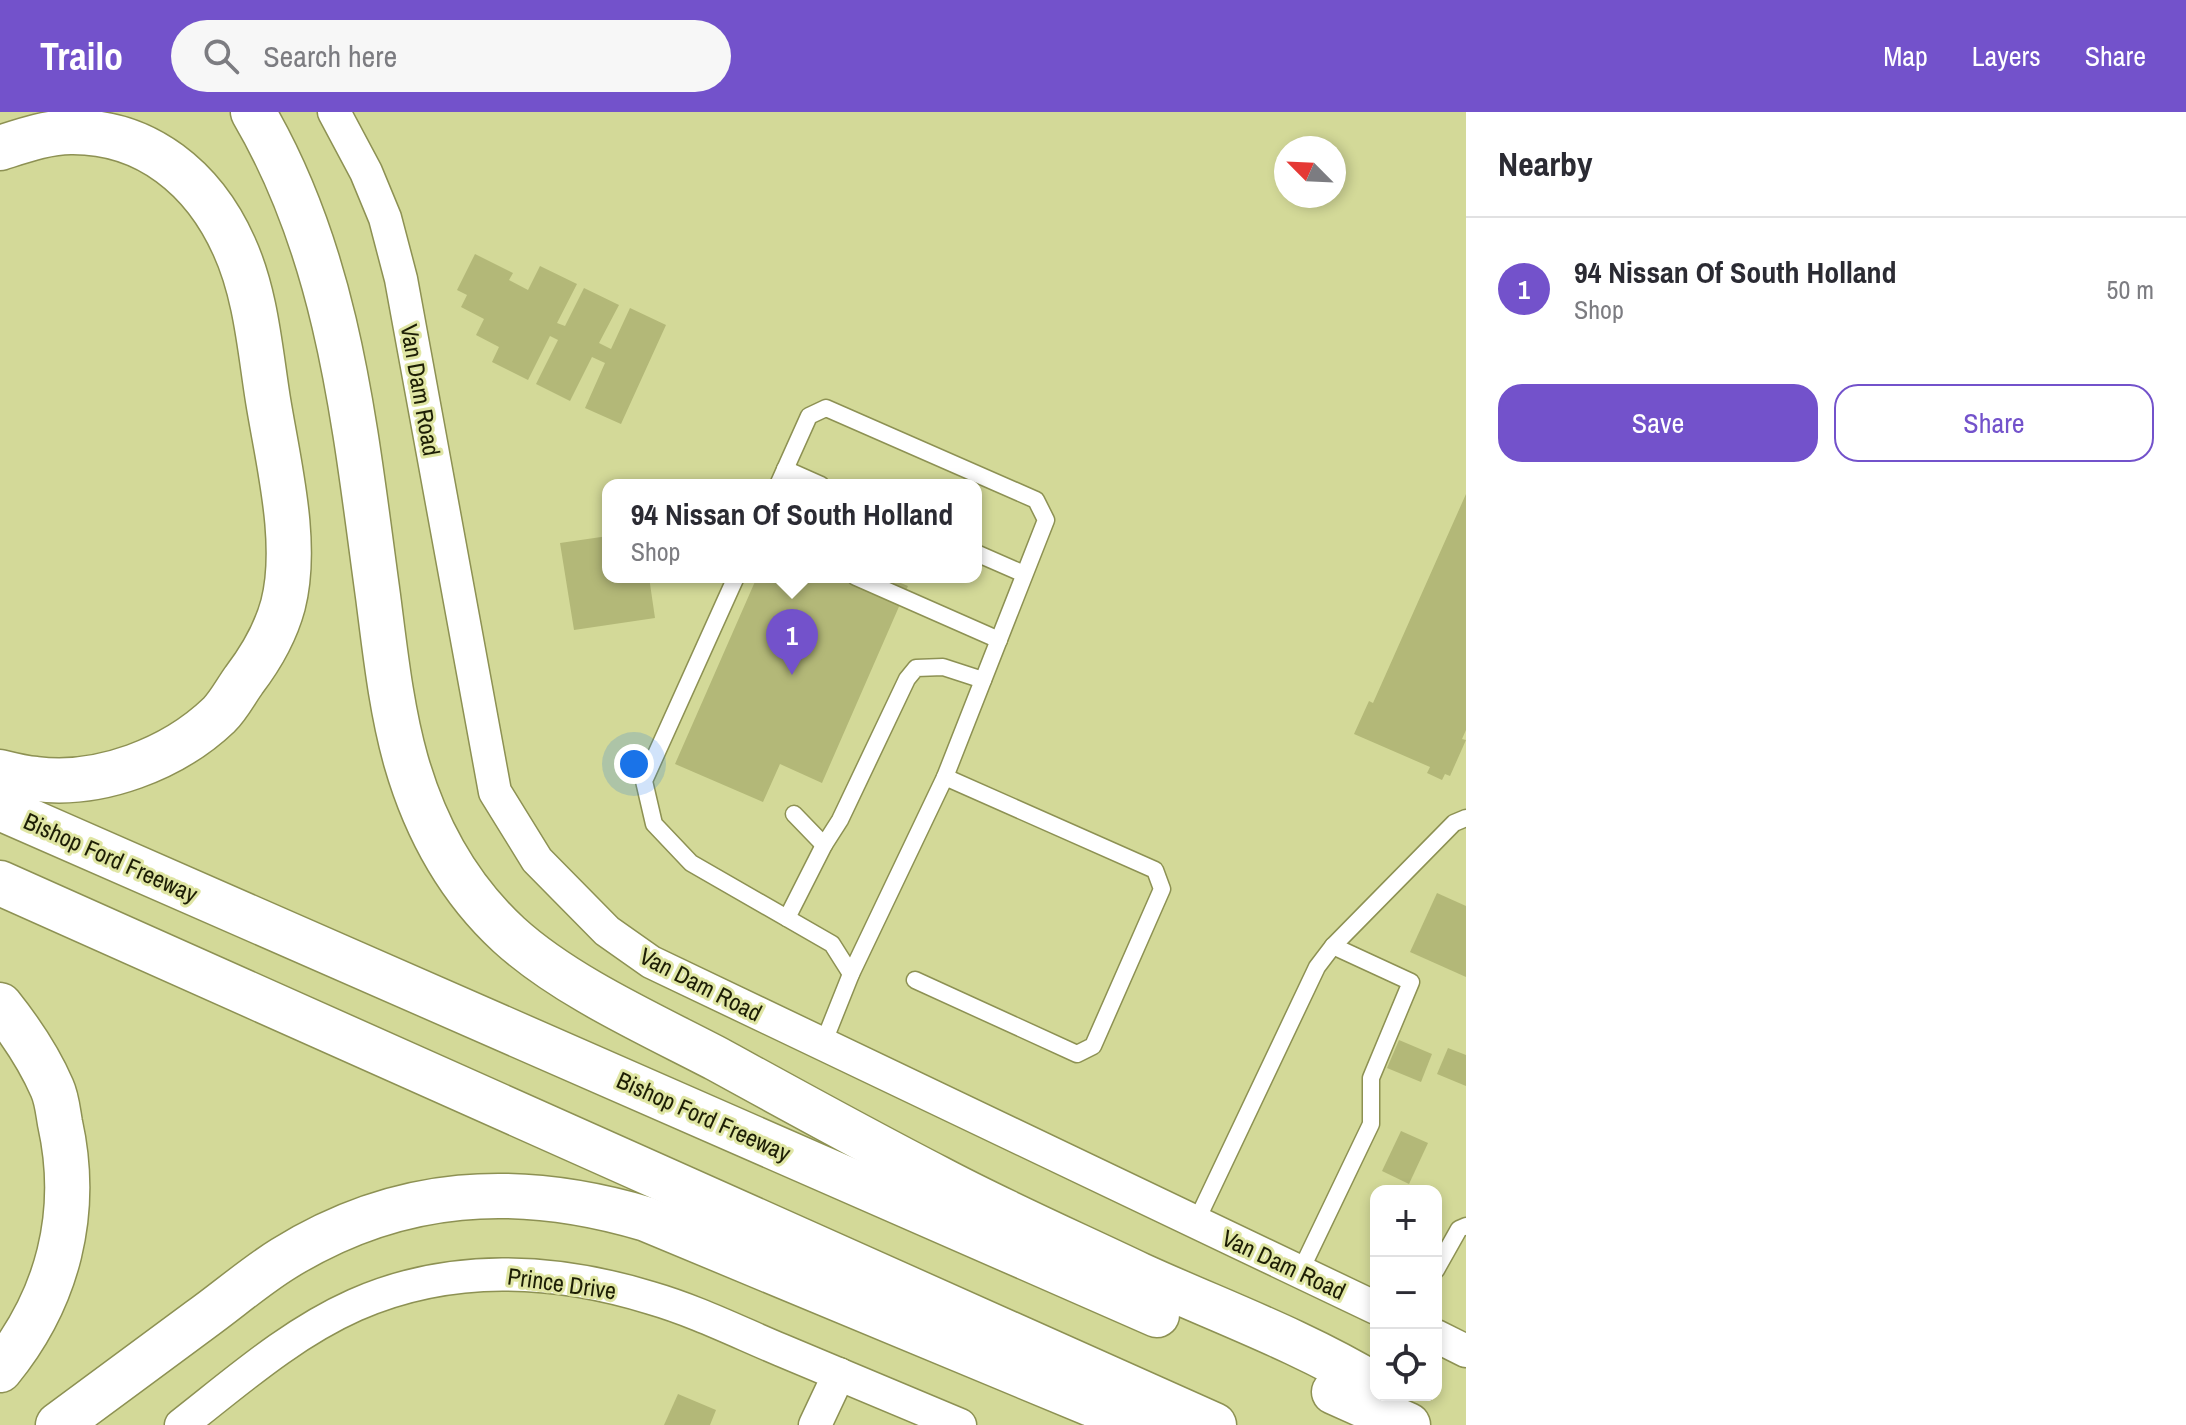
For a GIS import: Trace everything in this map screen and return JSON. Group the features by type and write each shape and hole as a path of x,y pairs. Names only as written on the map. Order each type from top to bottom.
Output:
{"highway":[{"path":"253,112 288,180 311,237 331,304 348,381 387,663 405,758 421,808 444,856 472,896 509,936 548,965 606,1000 943,1181 1142,1276 1344,1367 1370,1382"},
{"path":"0,148 69,132 105,135 144,146 180,170 208,201 235,247 251,300 283,490 288,555 283,605 258,662 221,713 182,745 110,773 72,779 37,780 0,772"},
{"name":"Bishop Ford Freeway","path":"0,808 1408,1425"},
{"path":"0,883 1214,1425"},
{"path":"0,1005 22,1034 53,1089 67,1152 69,1208 59,1256 40,1309 15,1352 0,1370"},
{"path":"58,1425 282,1259 309,1244 381,1212 434,1199 479,1195 546,1197 601,1206 646,1219 1091,1404 1158,1425"},
{"path":"1400,1401 1439,1425"}],"street":[{"name":"Van Dam Road","path":"334,112 366,172 385,218 401,279 495,792 537,860 607,931 651,962 1370,1305"},
{"name":"Prince Drive","path":"181,1425 295,1337 354,1305 399,1288 445,1277 493,1274 591,1282 653,1298 960,1425"},
{"path":"1442,1339 1466,1351"},
{"path":"815,1425 839,1374"}],"lane":[{"path":"782,477 809,416 826,408 1036,500 1046,520 945,777 851,974 823,1044"},
{"path":"982,556 1024,574"},
{"path":"733,583 644,781 654,824 691,863 832,944 851,974"},
{"path":"870,583 999,640"},
{"path":"787,918 840,820 907,679 916,668 943,667 983,680"},
{"path":"915,980 1077,1054 1093,1046 1162,889 1155,870 945,777"},
{"path":"794,814 824,845"},
{"path":"1196,1222 1317,967 1333,946 1454,823 1466,818"},
{"path":"1300,1272 1371,1124 1371,1078 1411,982 1333,946"},
{"path":"1442,1259 1459,1229 1466,1226"}],"building":[{"path":"475,254 513,273 509,280 528,290 540,266 577,284 557,323 565,326 584,288 619,305 599,343 611,349 630,308 666,325 621,424 585,408 605,363 592,357 570,401 536,384 558,340 550,336 528,380 492,362 499,347 476,335 484,319 461,307 467,295 457,290"},
{"path":"1466,494 1466,730 1462,739 1466,740 1450,776 1445,774 1442,780 1427,773 1430,767 1354,734 1369,701 1373,703"},
{"path":"602,537 602,583 650,583 655,618 574,630 560,543"},
{"path":"754,583 901,583 908,586 822,783 780,764 763,802 675,764"},
{"path":"1437,893 1466,906 1466,977 1410,952"},
{"path":"1399,1040 1432,1054 1421,1082 1387,1068"},
{"path":"1448,1048 1466,1055 1466,1086 1437,1074"},
{"path":"1401,1131 1428,1143 1409,1184 1382,1171"},
{"path":"678,1394 716,1410 710,1425 664,1425"}],"place":[{"name":"94 Nissan Of South Holland","path":"792,675"}]}
